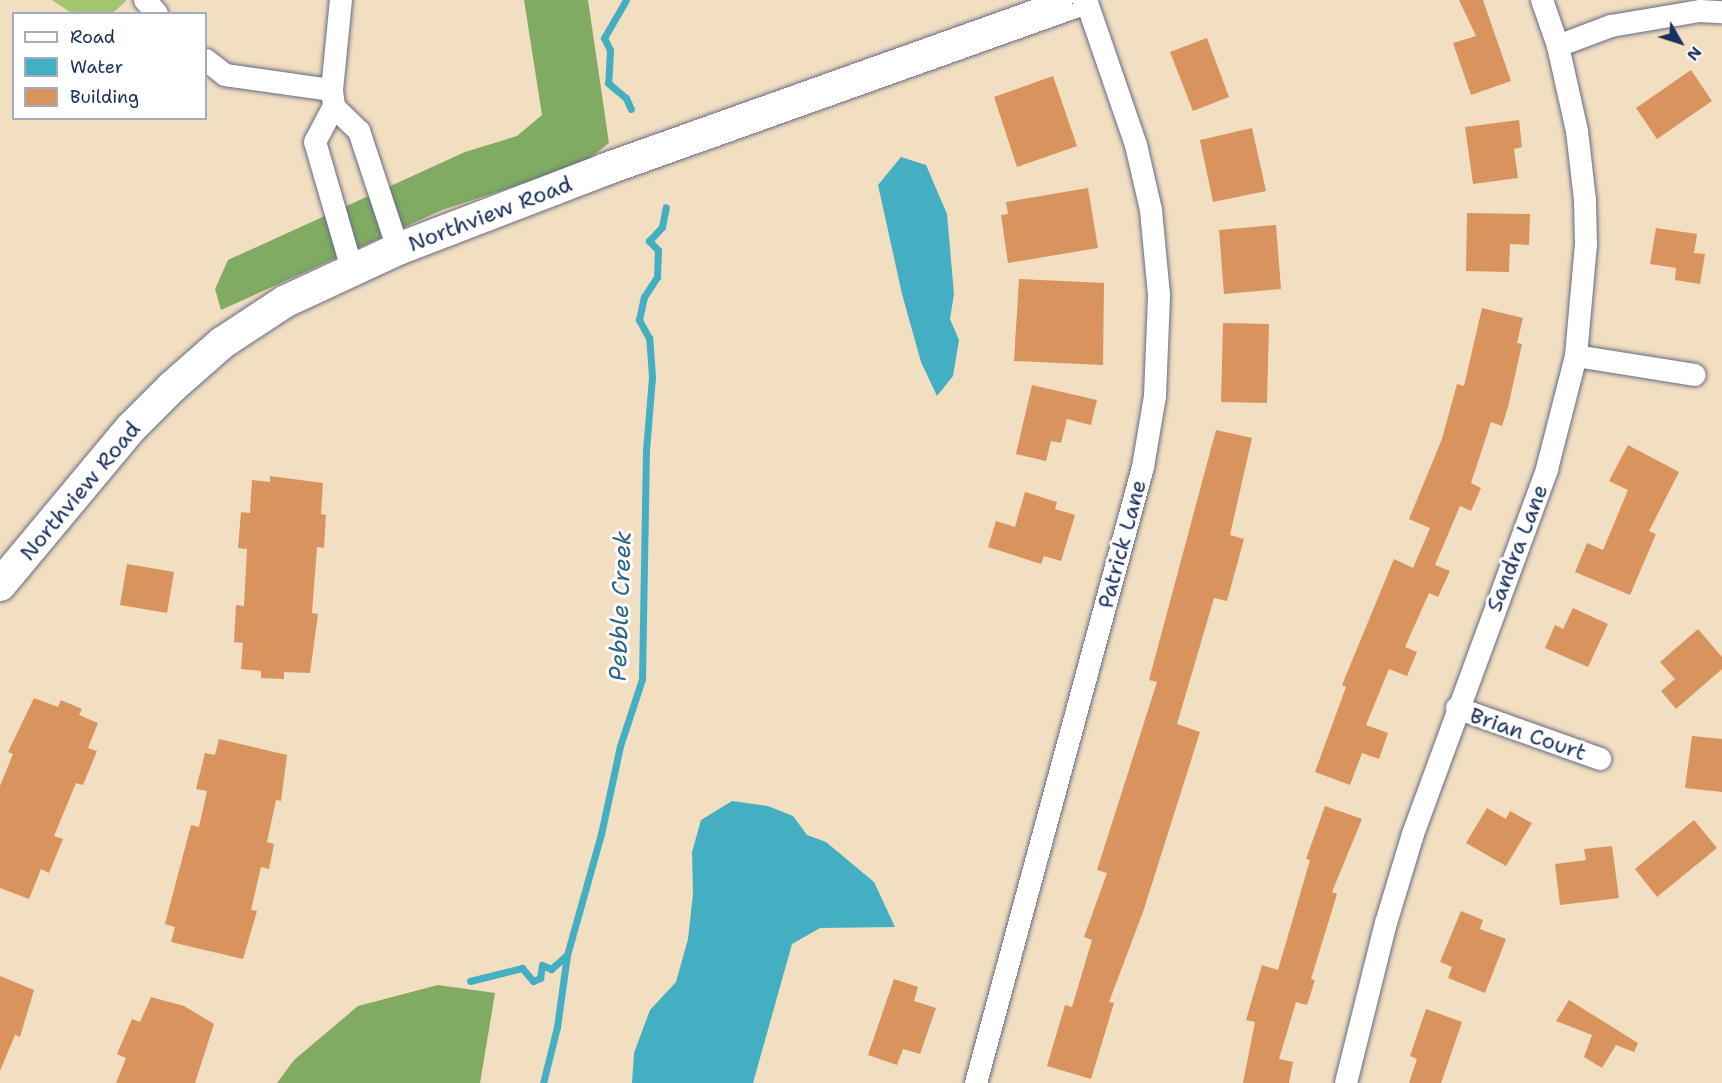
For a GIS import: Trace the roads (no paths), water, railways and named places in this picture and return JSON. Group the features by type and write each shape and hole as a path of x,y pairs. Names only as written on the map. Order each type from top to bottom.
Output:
{"street":[{"path":"145,0 155,12"},
{"path":"341,0 333,98 315,142 352,268"},
{"name":"Northview Road","path":"0,585 131,428 198,363 286,301 352,268 398,249 606,169 1080,0"},
{"name":"Patrick Lane","path":"976,1083 1143,467 1155,396 1159,295 1151,210 1136,145 1086,0"},
{"name":"Sandra Lane","path":"1346,1083 1386,923 1456,708 1547,469 1576,356 1586,245 1585,200 1577,131 1558,46 1542,0"},
{"path":"1558,46 1611,26 1700,11 1722,12"},
{"path":"207,61 225,75 333,98 358,131 398,249"},
{"path":"1576,356 1694,375"},
{"name":"Brian Court","path":"1456,708 1600,759"}],"water":[{"path":"901,157 926,165 947,214 954,294 950,319 959,340 953,376 937,396 921,362 902,294 878,185"},
{"path":"732,801 768,806 793,816 807,835 826,842 874,882 895,927 820,928 792,944 753,1083 632,1083 634,1053 650,1010 676,982 688,939 693,894 692,852 701,820"}],"waterway":[{"name":"Pebble Creek","path":"626,0 604,38 610,50 608,83 626,98 631,109"},
{"name":"Pebble Creek","path":"543,1083 557,1027 567,955 601,834 620,746 642,679 646,450 652,377 649,338 639,320 644,297 657,277 658,250 649,241 662,227 666,207"},
{"path":"470,981 522,968 533,981 540,978 542,965 551,969 567,955"}]}
